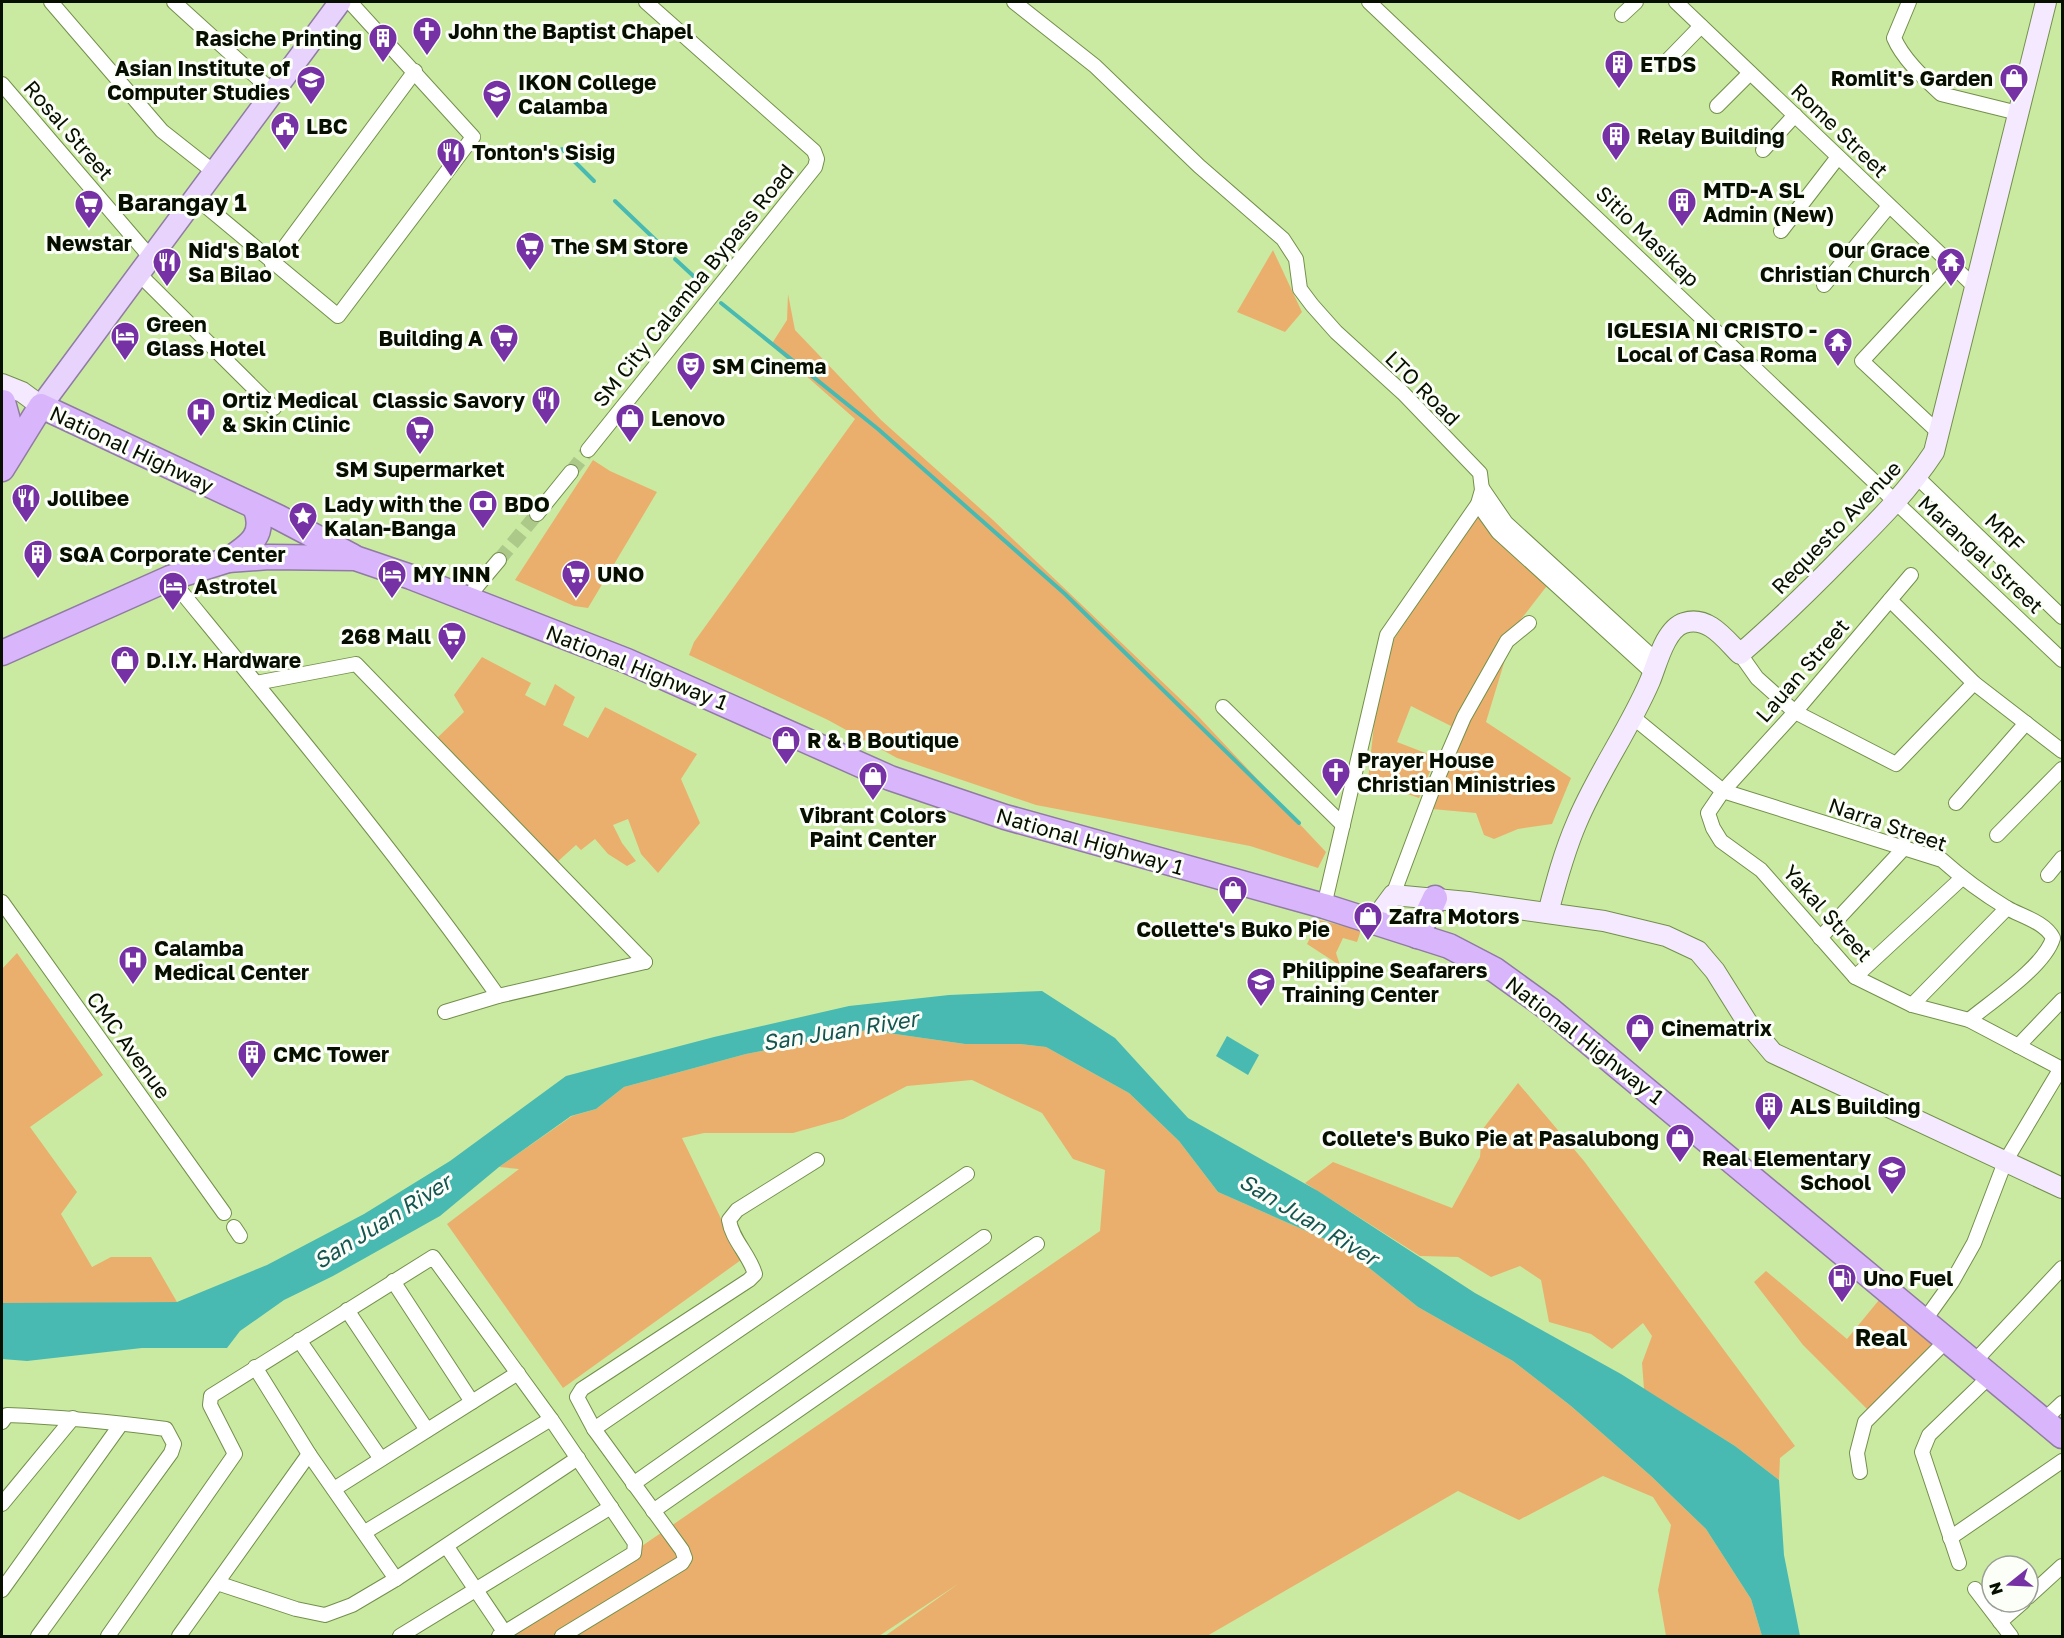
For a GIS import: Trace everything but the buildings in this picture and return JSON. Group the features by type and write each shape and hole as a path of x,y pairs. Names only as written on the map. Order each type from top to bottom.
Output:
{"highway":[{"path":"2,396 11,431 4,465"},
{"path":"4,465 41,406"},
{"name":"National Highway","path":"41,406 278,517 355,558"},
{"path":"228,560 251,544 257,536 260,526 255,507"},
{"path":"269,557 267,538 278,517"},
{"name":"National Highway 1","path":"2,653 170,578 228,560 269,557 355,558 467,598 691,687 890,778 1022,822 1324,906 1449,946 1495,970 1549,1009 2062,1436"},
{"path":"1417,936 1435,898"}],"main road":[{"name":"National Highway","path":"41,406 339,2"},
{"name":"Requesto Avenue","path":"1740,654 1794,607 1896,503 1934,452 2046,2"},
{"path":"2,396 22,392 41,406"},
{"path":"1548,913 1565,852 1578,819 1634,718 1672,631 1678,626 1693,621 1716,630 1740,654"},
{"path":"1373,922 1393,895 1435,898 1604,921 1666,936 1698,951 1715,971 1747,1022 1773,1053 2062,1188"}],"street":[{"path":"51,2 162,131 214,172"},
{"path":"174,2 273,92"},
{"path":"195,197 272,264 338,316 473,137 350,2"},
{"name":"SM City Calamba Bypass Road","path":"588,450 808,176 817,159 814,151 646,2"},
{"name":"LTO Road","path":"1014,2 1095,66 1199,166 1283,239 1296,259 1300,289 1312,305 1336,332 1403,393 1480,473 1482,488 1506,522 1656,668"},
{"name":"Sitio Masikap","path":"1369,2 1896,503"},
{"path":"1622,15 1636,2"},
{"name":"Rome Street","path":"1676,2 1976,288"},
{"path":"1909,2 1894,38 1899,50 1933,87 1941,94 2018,113"},
{"path":"1668,60 1701,26"},
{"path":"272,264 415,71"},
{"path":"1717,106 1750,73"},
{"name":"Rosal Street","path":"2,84 145,266 274,408"},
{"path":"1763,150 1795,115"},
{"path":"1781,231 1838,157"},
{"path":"1824,285 1889,206"},
{"path":"1939,433 1862,361 1952,264"},
{"path":"537,514 571,472"},
{"name":"MRF","path":"1917,477 2062,617"},
{"path":"1324,906 1386,635 1478,504 1482,488"},
{"name":"Marangal Street","path":"1896,503 2062,660"},
{"path":"1478,504 1498,532 1656,668"},
{"path":"467,598 499,560"},
{"name":"Lauan Street","path":"1723,791 1911,575"},
{"path":"170,578 256,683 457,939 498,996"},
{"path":"1890,600 1974,683 2062,752"},
{"path":"1393,895 1432,791 1464,717 1507,641 1529,623"},
{"path":"1740,654 1757,678 1795,711 1896,764 1974,683"},
{"path":"256,683 356,664 645,962 498,996 445,1012"},
{"path":"1223,707 1343,825"},
{"name":"Narra Street","path":"1634,718 1723,791 1942,860 1962,878 2007,908 2049,930 2053,938 2050,947 2027,971 1969,1020"},
{"path":"1956,803 2026,723"},
{"path":"1997,835 2062,769"},
{"name":"Yakal Street","path":"1723,791 1708,813 1713,828 1721,840 1761,870 1855,976 1912,1005 1969,1020 2062,1069"},
{"path":"1820,938 1905,848"},
{"path":"2048,875 2062,858"},
{"path":"1855,976 1962,878"},
{"name":"CMC Avenue","path":"2,902 224,1213"},
{"path":"1912,1005 2007,908"},
{"path":"2018,1046 2062,1000"},
{"path":"1924,1321 1952,1282 1974,1243 2005,1162 2062,1069"},
{"path":"562,1636 682,1563 685,1558 682,1550 594,1429 577,1397 582,1389 749,1280 754,1274 752,1264 731,1230 729,1220 737,1210 817,1160"},
{"path":"594,1429 967,1174"},
{"path":"633,1484 984,1237"},
{"path":"653,1511 1037,1244"},
{"path":"108,1636 235,1454 210,1405 211,1396 435,1257 551,1419 635,1543 634,1553 502,1635 477,1591 447,1546"},
{"path":"1959,1563 1922,1452 1929,1435 2062,1268"},
{"path":"393,1281 472,1402"},
{"path":"347,1310 427,1430"},
{"path":"299,1340 381,1459"},
{"path":"1860,1472 1857,1453 1865,1422 1947,1340"},
{"path":"255,1367 309,1454 396,1579"},
{"path":"334,1489 518,1373"},
{"path":"2044,1420 2062,1402"},
{"path":"2,1422 7,1415 73,1418 166,1429 174,1444 171,1453 38,1636"},
{"path":"2,1504 73,1418"},
{"path":"365,1532 551,1419"},
{"path":"2,1590 122,1424"},
{"path":"181,1636 309,1454"},
{"path":"217,1583 296,1609 325,1615 352,1605 396,1579 578,1458"},
{"path":"1950,1538 2062,1461"},
{"path":"400,1636 611,1507"},
{"path":"2040,1586 2062,1566"},
{"path":"1975,1589 2012,1636"},
{"path":"2000,1622 2009,1614"}],"shaded area":[{"path":"1273,250 1302,312 1285,332 1237,312"},
{"path":"788,294 795,330 881,420 993,520 1197,715 1326,852 1318,868 1250,846 1036,805 897,758 828,720 689,655 694,642 855,419 771,345 787,320"},
{"path":"593,460 610,471 657,492 588,608 574,606 515,580"},
{"path":"1487,497 1553,578 1515,627 1486,722 1571,778 1552,824 1518,829 1494,839 1484,835 1476,813 1432,809 1451,726 1411,706 1397,742 1436,757 1419,798 1368,780 1376,706 1392,642"},
{"path":"482,657 531,683 525,695 545,706 555,684 575,697 563,725 588,738 605,707 697,754 681,779 700,823 658,873 641,854 628,819 613,825 622,843 636,861 627,866 608,854 595,839 581,850 576,845 555,864 435,740 464,712 454,695"},
{"path":"1319,920 1361,930 1357,942 1343,938 1336,953 1340,965 1347,970 1307,944"},
{"path":"17,953 103,1075 30,1127 77,1192 61,1214 92,1267 111,1257 151,1257 177,1302 2,1304 2,969"},
{"path":"867,1030 965,1044 1020,1044 1046,1047 1129,1093 1179,1141 1218,1192 1343,1247 1418,1307 1513,1361 1571,1406 1651,1476 1706,1529 1751,1599 1762,1636 1666,1636 1658,1590 1671,1525 1653,1497 1603,1476 1519,1520 1458,1491 1207,1636 885,1636 958,1584 879,1636 511,1636 1100,1231 1105,1170 1073,1159 1042,1113 972,1080 907,1086 843,1119 793,1133 704,1133 682,1138 741,1260 563,1388 447,1224 519,1169 499,1167 572,1116 596,1109 624,1087 746,1054"},
{"path":"1518,1083 1584,1161 1795,1446 1780,1458 1779,1480 1735,1446 1644,1389 1642,1363 1652,1336 1643,1323 1612,1349 1591,1334 1549,1322 1541,1280 1520,1266 1491,1277 1458,1257 1420,1256 1305,1183 1333,1162 1452,1208 1480,1157 1482,1130"},
{"path":"1766,1271 1847,1339 1879,1300 1936,1345 1868,1410 1803,1345 1754,1282"}],"water":[{"name":"San Juan River","path":"1042,991 1115,1038 1188,1118 1318,1191 1475,1293 1621,1374 1735,1446 1779,1480 1784,1555 1800,1636 1762,1636 1751,1599 1706,1529 1651,1476 1571,1406 1513,1361 1418,1307 1343,1247 1218,1192 1179,1141 1129,1093 1046,1047 1020,1044 965,1044 867,1030 746,1054 624,1087 596,1109 571,1116 499,1167 440,1216 333,1276 284,1300 240,1331 227,1348 142,1348 27,1361 2,1359 2,1303 177,1302 267,1265 364,1214 450,1161 566,1076 714,1037 849,1006 949,995"},
{"path":"1227,1036 1259,1055 1248,1075 1216,1056"}],"waterway":[{"path":"562,149 594,181"},
{"path":"615,201 665,249"},
{"path":"675,259 702,284"},
{"path":"721,303 878,429 1065,594 1299,823"}],"tunnel":[{"path":"571,472 588,450"},
{"path":"499,560 537,514"}],"place":[{"name":"John the Baptist Chapel","path":"427,56"},
{"name":"Rasiche Printing","path":"383,64"},
{"name":"ETDS","path":"1619,90"},
{"name":"Romlit's Garden","path":"2014,104"},
{"name":"Asian Institute of Computer Studies","path":"311,106"},
{"name":"IKON College Calamba","path":"497,120"},
{"name":"LBC","path":"285,152"},
{"name":"Relay Building","path":"1616,162"},
{"name":"Tonton's Sisig","path":"451,178"},
{"name":"MTD-A SL Admin (New)","path":"1682,228"},
{"name":"Newstar","path":"89,230"},
{"name":"The SM Store","path":"530,272"},
{"name":"Nid's Balot Sa Bilao","path":"167,288"},
{"name":"Our Grace Christian Church","path":"1951,288"},
{"name":"Green Glass Hotel","path":"125,362"},
{"name":"Building A","path":"504,364"},
{"name":"IGLESIA NI CRISTO - Local of Casa Roma","path":"1838,368"},
{"name":"SM Cinema","path":"691,392"},
{"name":"Classic Savory","path":"546,426"},
{"name":"Ortiz Medical & Skin Clinic","path":"201,438"},
{"name":"Lenovo","path":"630,444"},
{"name":"SM Supermarket","path":"420,456"},
{"name":"Jollibee","path":"26,524"},
{"name":"BDO","path":"483,530"},
{"name":"Lady with the Kalan-Banga","path":"303,542"},
{"name":"SQA Corporate Center","path":"38,580"},
{"name":"MY INN","path":"392,600"},
{"name":"UNO","path":"576,600"},
{"name":"Astrotel","path":"173,612"},
{"name":"268 Mall","path":"452,662"},
{"name":"D.I.Y. Hardware","path":"125,686"},
{"name":"R & B Boutique","path":"786,766"},
{"name":"Prayer House Christian Ministries","path":"1336,798"},
{"name":"Vibrant Colors Paint Center","path":"873,802"},
{"name":"Collette's Buko Pie","path":"1233,916"},
{"name":"Zafra Motors","path":"1368,942"},
{"name":"Calamba Medical Center","path":"133,986"},
{"name":"Philippine Seafarers Training Center","path":"1261,1008"},
{"name":"Cinematrix","path":"1640,1054"},
{"name":"CMC Tower","path":"252,1080"},
{"name":"ALS Building","path":"1769,1132"},
{"name":"Collete's Buko Pie at Pasalubong","path":"1680,1164"},
{"name":"Real Elementary School","path":"1892,1196"},
{"name":"Uno Fuel","path":"1842,1304"}],"district":[{"name":"Barangay 1","path":"182,201"},
{"name":"Real","path":"1881,1336"}]}
